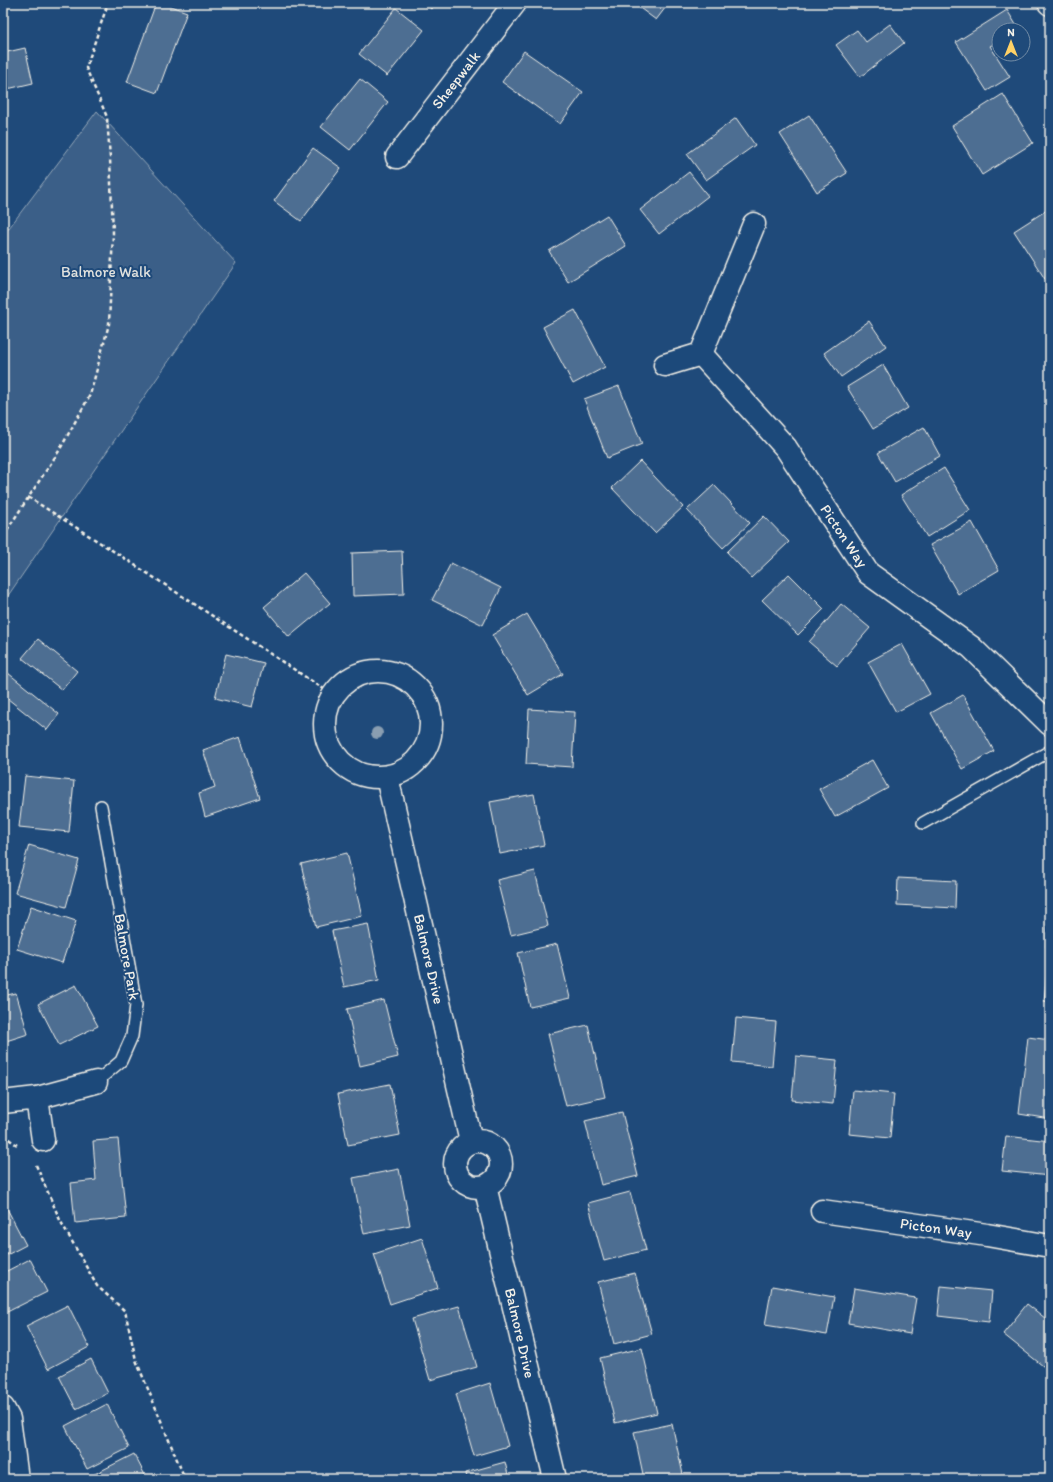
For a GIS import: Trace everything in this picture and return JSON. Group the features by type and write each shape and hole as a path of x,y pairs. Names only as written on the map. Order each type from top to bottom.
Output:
{"street":[{"name":"Sheepwalk","path":"397,157 515,3"},
{"path":"664,365 701,354 754,224"},
{"name":"Picton Way","path":"701,354 786,448 868,573 971,647 1050,724"},
{"path":"367,671 388,671 408,679 423,694 431,714 431,735 423,755 407,770 387,777 366,777 348,769 333,754 325,735 325,714 333,695 347,680 367,671"},
{"name":"Balmore Drive","path":"387,777 471,1141"},
{"name":"Balmore Park","path":"3,1102 37,1098 96,1082"},
{"path":"37,1098 43,1140"},
{"path":"480,1140 495,1146 502,1161 498,1177 492,1183 485,1186 470,1186 458,1177 454,1163 456,1155 465,1144 471,1141 480,1140"},
{"name":"Balmore Drive","path":"485,1186 555,1479"},
{"name":"Picton Way","path":"822,1211 988,1235 1050,1246"},
{"path":"3,1408 9,1419 12,1475"}],"lane":[{"path":"923,823 1050,751"},
{"name":"Balmore Park","path":"96,1082 122,1061 132,1036 136,1005 101,806"}],"path":[{"path":"3,536 59,451 90,395 109,324 113,233 107,117 86,68 108,3"},
{"path":"28,497 333,695"},
{"path":"3,1135 20,1146"},
{"path":"34,1160 60,1220 97,1286 125,1311 136,1360 185,1479"}],"green space":[{"name":"Balmore Walk","path":"97,111 236,263 3,603 3,236"}],"building":[{"path":"156,3 162,3 187,12 157,93 127,82"},
{"path":"424,3 436,3 431,9"},
{"path":"633,3 669,3 656,20"},
{"path":"396,8 424,30 387,76 359,54"},
{"path":"1007,10 1014,22 991,22 990,46 991,62 1000,62 1010,77 987,91 956,42"},
{"path":"890,24 904,43 860,77 836,45 857,30 866,42"},
{"path":"25,48 33,83 3,90 3,53"},
{"path":"524,51 583,92 560,124 502,82"},
{"path":"360,79 388,102 350,150 321,127"},
{"path":"1003,94 1033,143 982,175 952,126"},
{"path":"809,115 847,173 817,192 780,134"},
{"path":"736,118 755,145 706,180 687,154"},
{"path":"313,148 341,168 301,221 274,201"},
{"path":"689,172 708,196 659,234 640,210"},
{"path":"1050,208 1050,276 1045,279 1014,231"},
{"path":"607,215 626,246 568,282 549,251"},
{"path":"575,310 605,367 573,384 543,327"},
{"path":"869,321 886,346 841,377 824,353"},
{"path":"883,365 908,408 873,429 847,387"},
{"path":"619,386 642,444 607,458 584,399"},
{"path":"924,427 940,456 895,482 878,453"},
{"path":"640,461 683,507 655,533 612,488"},
{"path":"944,468 970,510 927,537 901,495"},
{"path":"714,485 750,523 723,548 687,510"},
{"path":"764,516 789,542 751,578 727,552"},
{"path":"972,522 999,570 958,594 930,545"},
{"path":"402,551 404,594 353,596 352,553"},
{"path":"451,563 501,588 483,625 432,600"},
{"path":"304,573 330,603 289,637 264,607"},
{"path":"789,574 824,609 798,635 762,600"},
{"path":"841,604 870,628 837,666 809,642"},
{"path":"527,614 563,674 528,695 492,635"},
{"path":"38,639 77,671 62,690 22,658"},
{"path":"902,644 930,694 896,712 868,662"},
{"path":"226,654 264,663 252,707 215,698"},
{"path":"3,669 59,714 47,730 3,695"},
{"path":"963,695 994,751 962,769 931,713"},
{"path":"529,709 575,712 572,767 526,764"},
{"path":"240,737 260,798 205,817 199,793 215,787 203,750"},
{"path":"872,760 888,788 835,817 819,789"},
{"path":"25,776 74,781 69,832 19,827"},
{"path":"534,794 544,845 500,854 490,802"},
{"path":"29,845 79,860 66,907 15,893"},
{"path":"347,853 362,916 316,927 301,864"},
{"path":"535,871 548,926 511,935 497,880"},
{"path":"898,878 956,881 955,908 897,905"},
{"path":"1048,905 1050,905 1050,948 1046,947"},
{"path":"31,906 76,921 62,963 17,949"},
{"path":"368,924 379,980 344,987 332,931"},
{"path":"557,944 570,998 530,1007 518,953"},
{"path":"1048,960 1050,960 1050,1002 1044,1001"},
{"path":"76,985 98,1026 59,1045 38,1004"},
{"path":"16,993 28,1034 3,1042 3,996"},
{"path":"384,1000 398,1057 360,1066 347,1009"},
{"path":"736,1018 776,1022 772,1066 732,1062"},
{"path":"588,1025 605,1097 566,1106 548,1034"},
{"path":"1028,1037 1050,1040 1050,1119 1019,1114"},
{"path":"796,1056 837,1060 833,1104 792,1100"},
{"path":"390,1084 400,1135 348,1145 338,1094"},
{"path":"853,1090 894,1094 890,1138 849,1134"},
{"path":"622,1112 638,1176 601,1185 585,1121"},
{"path":"1006,1136 1050,1141 1050,1176 1002,1171"},
{"path":"118,1139 126,1218 75,1223 71,1183 96,1180 93,1141"},
{"path":"399,1169 410,1225 364,1234 353,1178"},
{"path":"630,1192 646,1250 604,1261 588,1203"},
{"path":"3,1201 26,1245 3,1257"},
{"path":"422,1238 438,1288 390,1304 374,1254"},
{"path":"30,1259 47,1292 5,1313 3,1310 3,1273"},
{"path":"635,1273 652,1334 614,1344 598,1282"},
{"path":"772,1286 834,1297 827,1335 765,1325"},
{"path":"941,1286 992,1291 989,1322 938,1316"},
{"path":"854,1288 916,1298 910,1334 848,1323"},
{"path":"1027,1304 1050,1322 1050,1367 1048,1370 1003,1334"},
{"path":"68,1305 89,1347 48,1369 26,1326"},
{"path":"459,1306 477,1367 430,1380 412,1319"},
{"path":"642,1348 657,1413 615,1423 600,1358"},
{"path":"91,1359 108,1393 76,1409 59,1376"},
{"path":"490,1383 508,1446 474,1456 456,1394"},
{"path":"107,1404 129,1448 87,1469 65,1426"},
{"path":"672,1424 684,1479 644,1479 634,1432"},
{"path":"134,1454 147,1479 85,1479"},
{"path":"505,1462 509,1479 466,1479 465,1473"}]}
